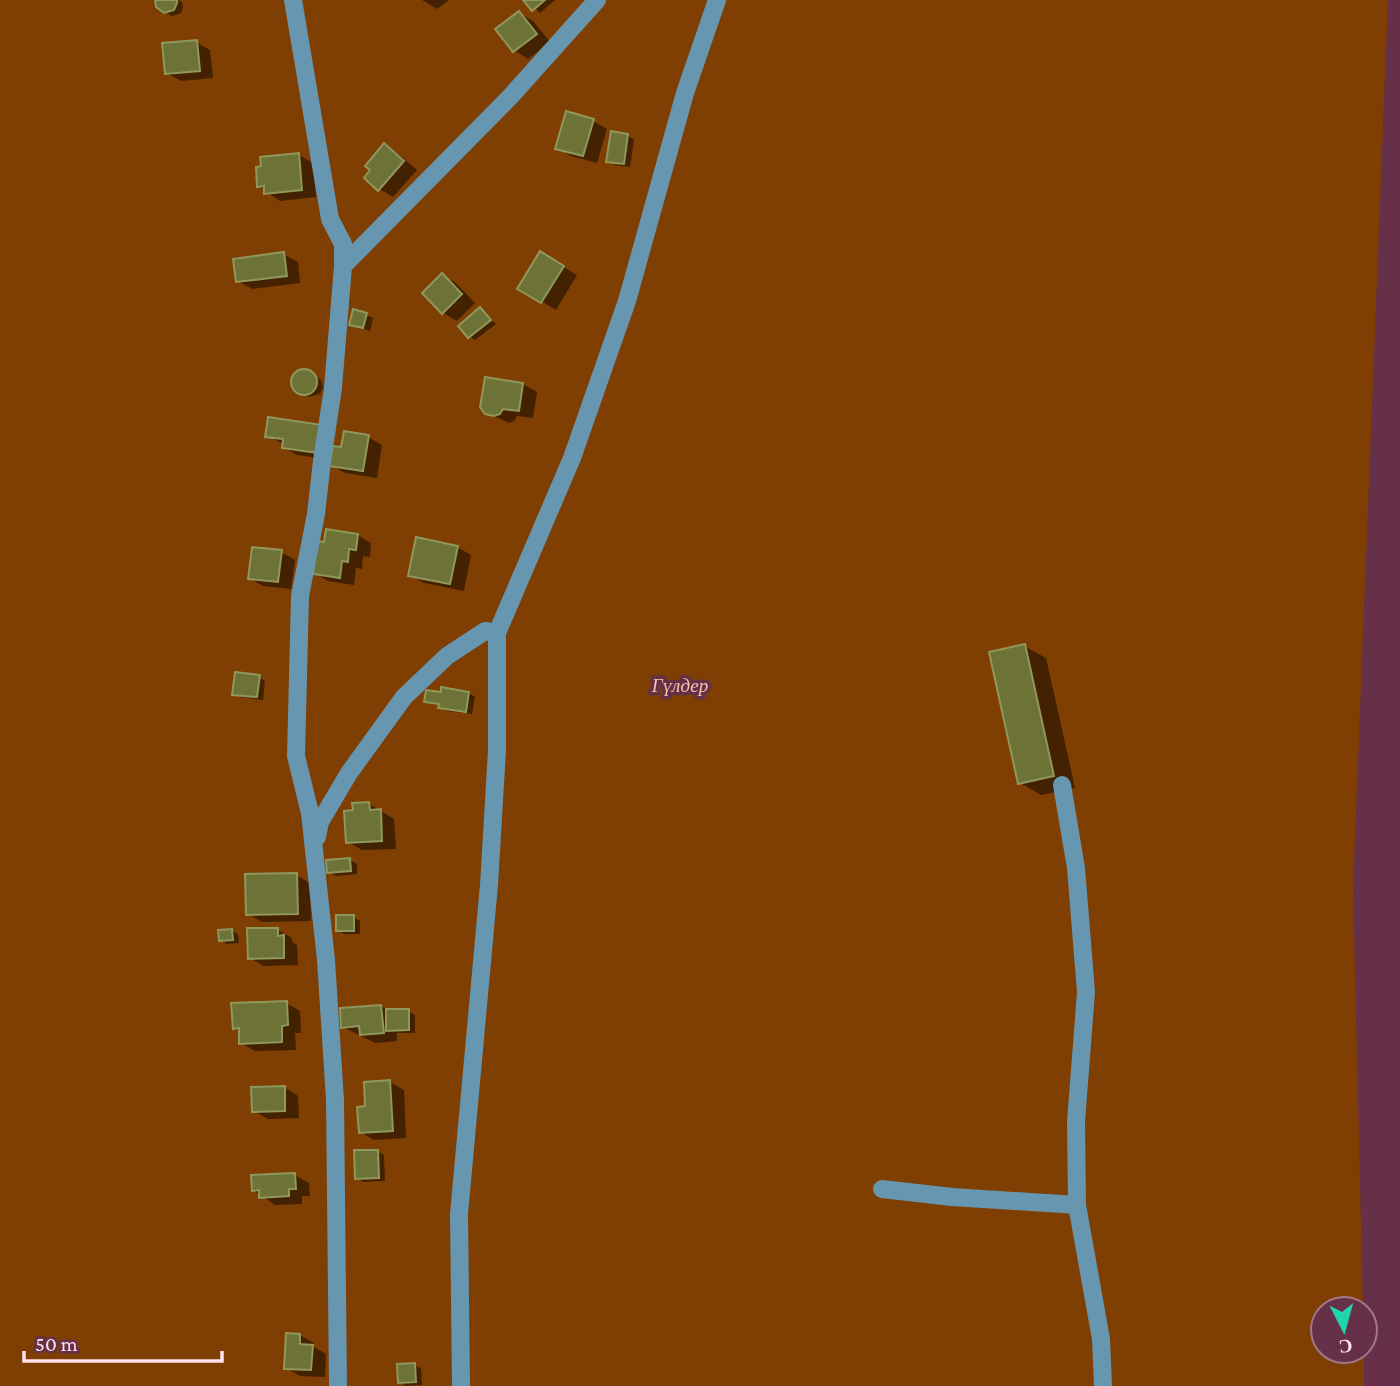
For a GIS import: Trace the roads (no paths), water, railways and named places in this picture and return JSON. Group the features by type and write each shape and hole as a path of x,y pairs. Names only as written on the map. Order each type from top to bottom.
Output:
{"street":[{"path":"293,0 330,219 343,244 333,388 316,514 300,596 296,756 310,813 326,960 335,1100 338,1386"},
{"path":"343,266 510,97 597,0"},
{"path":"461,1386 459,1214 489,885 496,750 497,633 572,458 627,301 685,93 717,0"},
{"path":"314,849 320,822 349,774 404,697 447,656 485,631 497,633"},
{"path":"1062,785 1076,868 1086,992 1076,1122 1077,1205 1101,1339 1103,1386"},
{"path":"881,1189 952,1197 1077,1205"}],"park label":[{"name":"Гүлдер","path":"680,685"}]}
